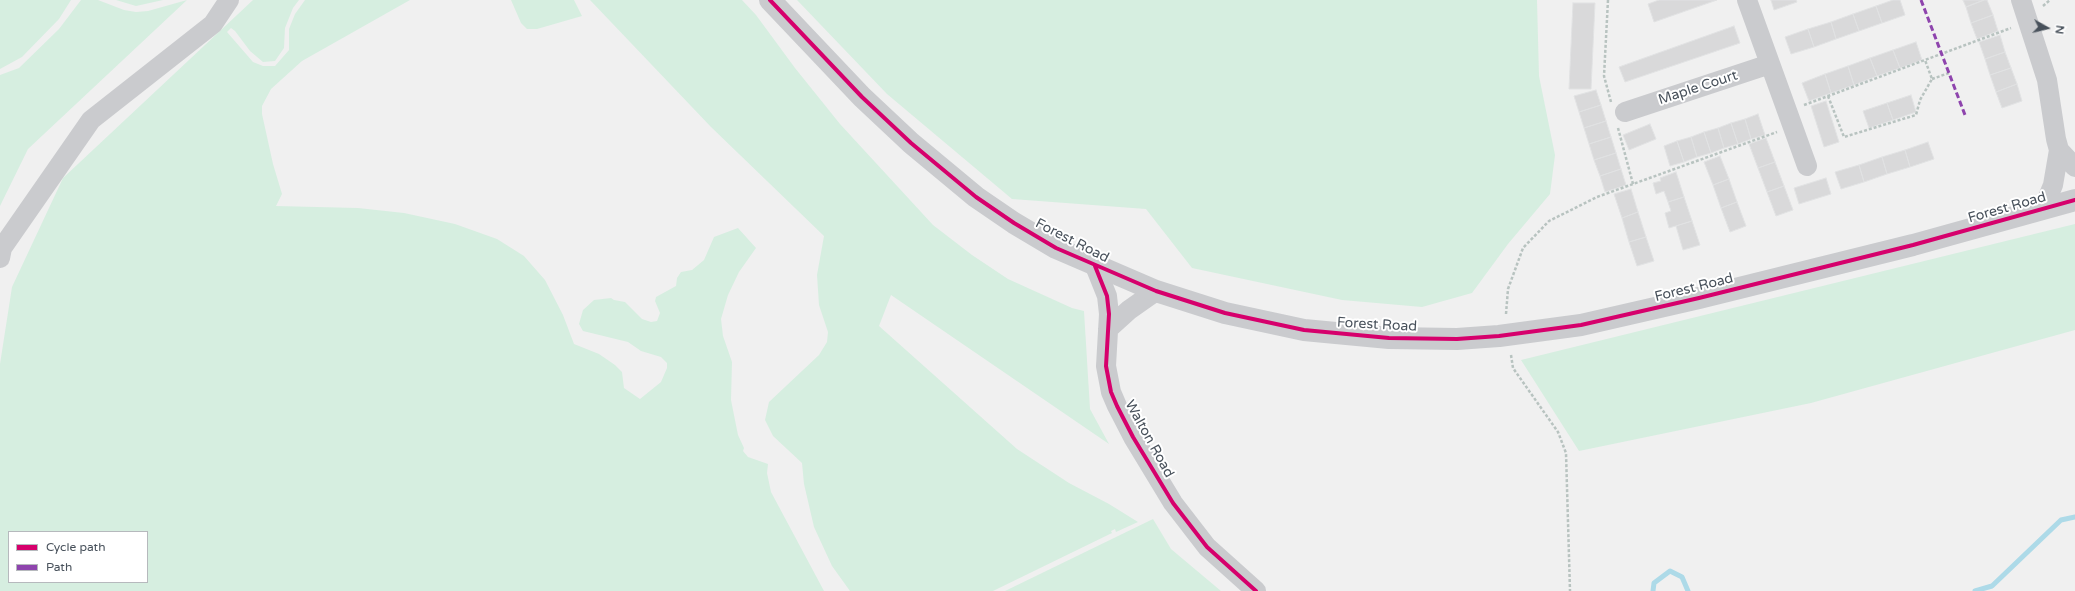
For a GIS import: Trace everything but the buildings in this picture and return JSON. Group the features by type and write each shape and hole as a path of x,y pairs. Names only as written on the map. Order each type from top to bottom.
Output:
{"street":[{"path":"0,258 2,248 91,120 213,24 229,0"},
{"name":"Forest Road","path":"770,0 862,97 957,182 1014,224 1056,248 1156,292 1225,313 1269,324 1327,333 1425,339 1500,336 1581,325 1906,247 2075,200"},
{"path":"1747,0 1807,166"},
{"path":"2021,0 2027,22 2048,80 2053,128 2059,150 2053,185 2043,209"},
{"name":"Maple Court","path":"1618,115 1770,64"},
{"path":"2059,150 2075,167"},
{"name":"Walton Road","path":"1095,266 1106,296 1108,329 1106,366 1109,386 1133,437 1173,503 1207,547 1256,591"},
{"path":"1108,329 1137,304 1156,292"}],"path":[{"path":"1608,0 1604,76 1618,115 1633,184"},
{"path":"1506,314 1508,289 1523,248 1549,221 1597,197 1633,184 1790,119 1828,96 2027,22"},
{"path":"1925,60 1932,79"},
{"path":"1828,96 1844,137 1916,115 1920,100 1932,79 1949,73"},
{"path":"1511,355 1513,368 1558,432 1566,453 1570,591"}],"green space":[{"path":"0,0 71,0 59,19 22,57 0,69"},
{"path":"81,0 98,0 124,10 136,12 148,11 187,0 28,149 0,206 0,75 19,68 59,29"},
{"path":"116,0 163,0 136,6"},
{"path":"253,0 299,0 293,8 285,28 284,48 275,61 263,62 250,51 235,31 231,28 227,32 253,62 263,66 275,66 289,50 289,29 295,14 305,0 410,0 302,61 271,89 262,106 262,114 273,164 282,194 276,206 358,208 404,213 455,224 497,239 524,256 545,280 563,315 574,344 599,354 615,365 622,372 624,388 640,399 661,382 667,368 667,363 661,357 641,351 628,342 583,331 579,324 583,310 594,300 611,298 625,302 642,319 651,322 657,321 660,313 655,301 656,297 676,286 677,278 681,272 692,270 704,260 714,237 738,228 756,248 739,272 728,295 721,319 723,336 732,362 731,400 738,435 744,448 743,451 748,457 768,464 767,473 771,492 824,591 0,591 0,364 12,287 63,178"},
{"path":"511,0 574,0 582,16 537,29 527,29 521,23"},
{"path":"590,0 742,0 756,15 795,68 840,124 933,225 972,255 1008,279 1072,308 1084,311 1090,409 1109,444 891,295 879,326 1017,449 1069,483 1109,504 1138,522 1116,532 1115,529 1111,531 1112,533 993,591 850,591 832,566 814,527 804,484 802,463 773,436 765,420 769,402 819,355 827,342 828,332 819,305 817,275 824,236 711,127"},
{"path":"797,0 1537,0 1539,76 1555,155 1550,194 1508,244 1472,293 1422,307 1342,300 1192,268 1146,209 1012,199 887,94"},
{"path":"2075,224 2075,330 1811,403 1579,451 1521,360"},
{"path":"1153,519 1171,549 1221,591 1005,591"}],"waterway":[{"path":"1975,591 1992,586 2061,520 2075,517"},
{"path":"1653,591 1654,583 1670,571 1682,577 1688,591"}],"marked path":[{"path":"1921,0 1965,115"}],"cycle path":[{"path":"770,0 862,97 911,143 976,197 1014,223 1056,248 1156,291 1225,313 1304,330 1389,338 1457,339 1499,336 1581,325 1699,298 1913,245 2075,200"},
{"path":"1095,266 1107,296 1109,314 1106,366 1111,392 1117,406 1133,437 1173,503 1207,547 1256,591"}]}
